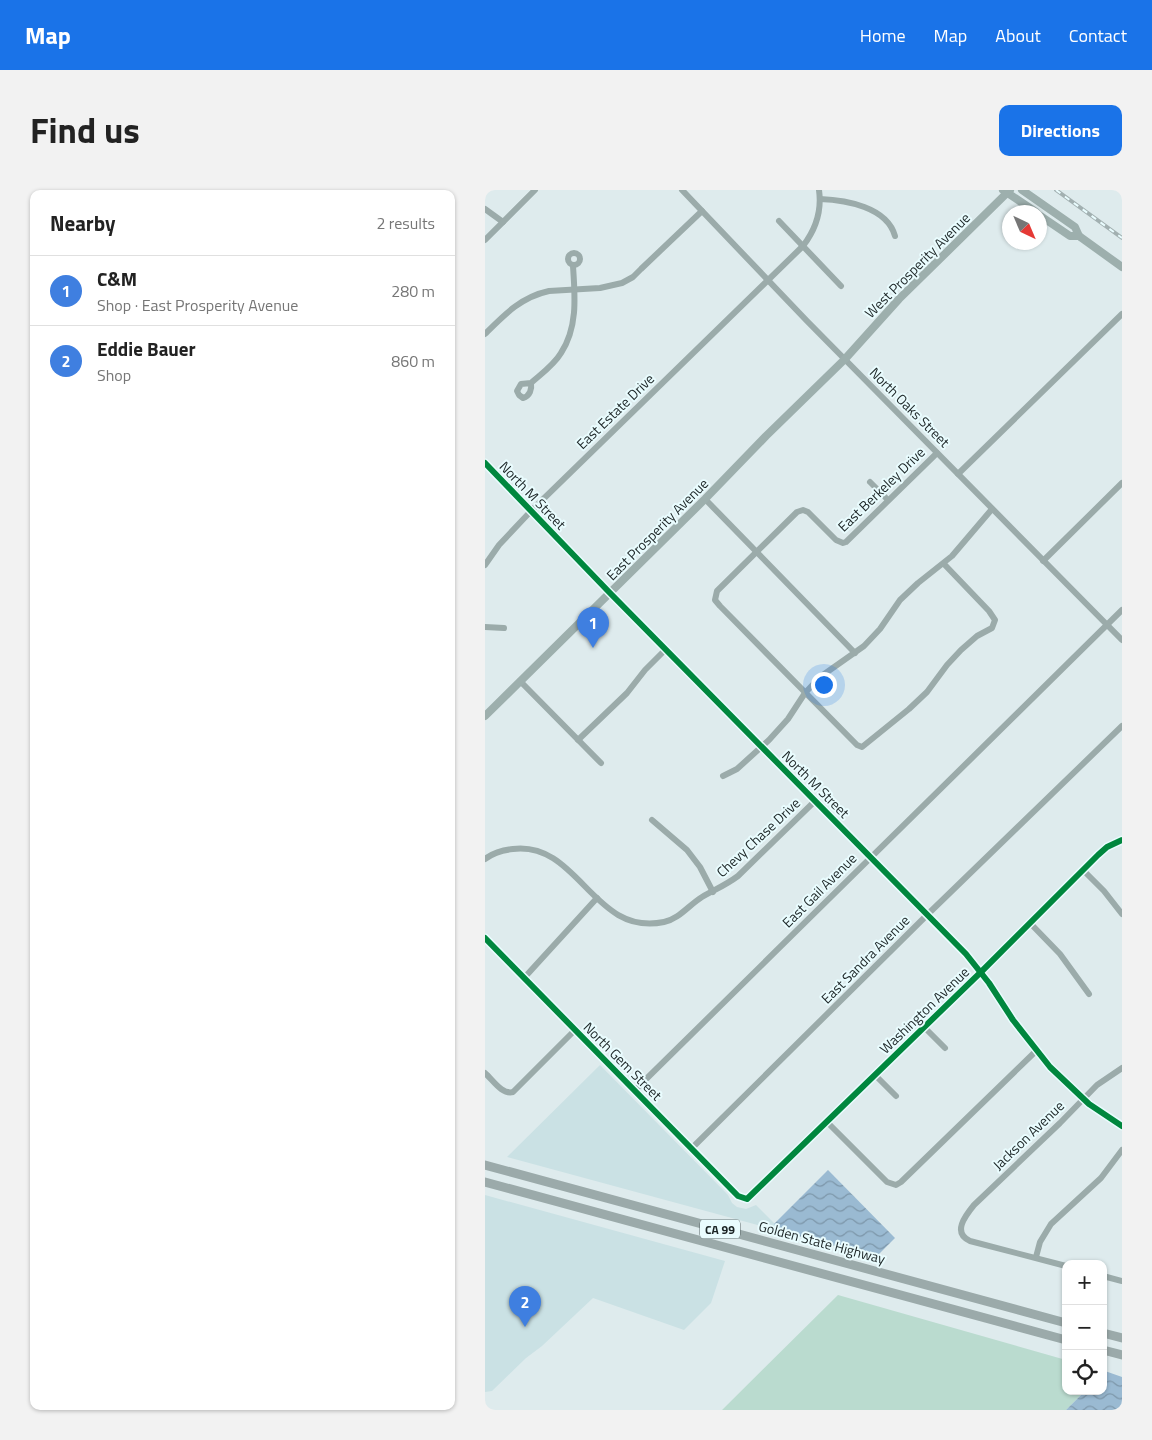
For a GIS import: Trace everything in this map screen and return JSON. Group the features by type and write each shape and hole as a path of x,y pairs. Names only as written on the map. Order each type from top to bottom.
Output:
{"highway":[{"name":"Golden State Highway","path":"485,1165 1062,1322"},
{"name":"CA 99","path":"485,1182 1062,1339"},
{"path":"1107,1334 1122,1338"},
{"path":"1107,1351 1121,1355"}],"main road":[{"path":"1022,190 1075,227 1079,236 1122,266"},
{"path":"1007,191 1026,205"},
{"name":"West Prosperity Avenue","path":"845,359 899,299 1007,191"},
{"path":"1047,221 1069,236 1079,236"},
{"name":"East Prosperity Avenue","path":"485,716 845,359"}],"street":[{"path":"485,240 535,190"},
{"name":"North Oaks Street","path":"682,190 845,359 1122,640"},
{"name":"East Estate Drive","path":"485,565 499,545 531,511 803,246 813,231 819,214 819,190"},
{"path":"820,199 848,202 870,211 888,223 893,228 895,236"},
{"path":"485,209 503,222"},
{"path":"485,334 522,301 549,291 612,286 633,277 702,210"},
{"path":"779,221 841,286"},
{"path":"531,383 561,354 570,336 574,316 575,290 573,266"},
{"path":"958,474 1122,314"},
{"name":"East Berkeley Drive","path":"805,693 720,606 715,600 717,592 801,510 808,512 836,540 843,543 849,540 937,452"},
{"name":"North M Street","path":"485,463 665,650 871,856 981,972 1036,1051 1061,1079 1083,1099 1122,1126"},
{"path":"870,482 888,500"},
{"path":"1043,561 1122,483"},
{"path":"705,499 855,653"},
{"path":"723,776 737,769 761,747 788,718 805,693 821,677 855,653 876,633 909,591 960,549 976,526 992,508"},
{"path":"805,693 862,747 909,709 927,692 961,650 977,636 992,628 995,620 989,610 943,564"},
{"name":"East Gail Avenue","path":"635,1090 1122,610"},
{"path":"485,627 504,628"},
{"path":"578,740 627,693 645,670 665,650"},
{"path":"520,681 601,763"},
{"name":"East Sandra Avenue","path":"692,1148 927,915 1122,726"},
{"name":"Chevy Chase Drive","path":"485,859 499,852 518,848 529,848 550,855 561,863 606,908 623,918 644,924 655,924 675,918 703,896 738,876 815,801"},
{"path":"652,820 687,850 700,867 713,892"},
{"name":"Washington Avenue","path":"744,1199 751,1197 1107,847 1122,840"},
{"path":"1083,870 1104,891 1122,914"},
{"path":"524,978 597,898"},
{"path":"1029,923 1060,954 1089,994"},
{"name":"North Gem Street","path":"485,938 738,1196 744,1199"},
{"path":"924,1027 945,1048"},
{"path":"485,1073 504,1092 510,1093 517,1089 575,1030"},
{"path":"827,1122 887,1182 896,1185 1036,1051"},
{"name":"Jackson Avenue","path":"1036,1257 964,1238 961,1229 967,1214 1097,1085 1122,1068"},
{"path":"875,1075 896,1096"},
{"path":"1062,1265 1036,1257 1040,1242 1051,1224 1101,1178 1122,1150"},
{"path":"1107,1277 1122,1282"}],"shaded area":[{"path":"600,1065 728,1195 732,1203 737,1207 746,1209 756,1205 783,1232 507,1157"},
{"path":"485,1195 725,1261 711,1303 684,1330 593,1298 492,1391 485,1392"}],"green space":[{"path":"838,1295 1062,1359 1062,1395 1081,1395 1066,1410 722,1410"}],"water":[{"path":"828,1170 895,1238 876,1257 783,1232 774,1224"},
{"path":"1107,1372 1122,1377 1122,1410 1066,1410 1081,1395 1107,1395"}],"railway":[{"path":"1056,190 1122,238"}],"cycle path":[{"path":"485,463 610,593 966,954 989,983 1013,1020 1050,1067 1089,1104 1122,1126"},
{"path":"485,938 738,1196 747,1199 981,972 1098,855 1107,847 1122,840"}],"place":[{"name":"C&M","path":"593,648"},
{"name":"Eddie Bauer","path":"525,1327"}]}
